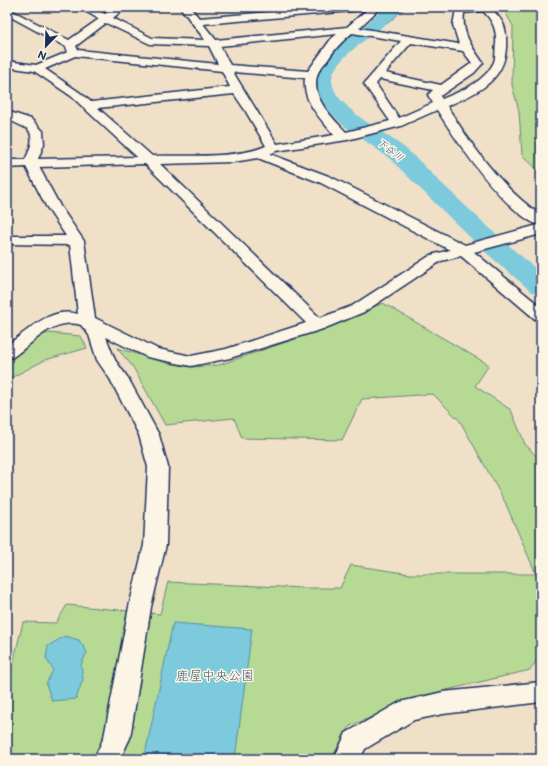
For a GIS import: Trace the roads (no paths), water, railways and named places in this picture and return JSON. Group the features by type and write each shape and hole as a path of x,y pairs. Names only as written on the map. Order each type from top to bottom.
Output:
{"street":[{"path":"83,7 150,41 213,43 350,30 466,48"},
{"path":"37,68 72,49 104,19 121,7"},
{"path":"185,7 213,43 238,90 274,148"},
{"path":"197,21 297,10 363,7"},
{"path":"349,135 319,109 312,92 310,81 311,75 335,41 363,20 376,7"},
{"path":"7,164 219,159 259,154 274,148 349,135 398,123 440,106 467,93 489,78 500,61 502,32 495,17 485,8 459,11 460,31 466,48 478,63 470,72 434,94 440,106 494,182 526,211 541,222"},
{"path":"7,11 72,49 111,58 311,75"},
{"path":"398,123 370,84 409,39"},
{"path":"7,64 37,68 61,83 148,160 317,325"},
{"path":"377,75 444,88"},
{"path":"87,106 238,90"},
{"path":"7,114 26,120 37,131 40,140 30,163"},
{"path":"259,154 326,180 471,249 541,315"},
{"path":"30,163 53,206 76,241 87,321 97,335 106,360 119,378 149,435 158,467 155,545 140,607 117,738 107,759"},
{"path":"7,353 42,324 65,317 87,321 153,353 190,361 230,354 317,325 358,309 436,258 541,229"},
{"path":"7,240 76,241"},
{"path":"347,759 355,741 409,710 443,703 541,692"}],"water":[{"path":"387,7 406,7 388,23 369,22"},
{"path":"173,623 252,629 235,759 144,759"},
{"path":"65,636 79,640 87,652 81,665 83,679 76,699 52,701 46,684 53,670 46,658 48,646"}],"waterway":[{"name":"下谷川","path":"394,7 372,28 342,50 329,64 323,77 323,88 333,104 350,121 397,153 493,246 541,286"}],"park label":[{"name":"鹿屋中央公園","path":"215,676"}]}
